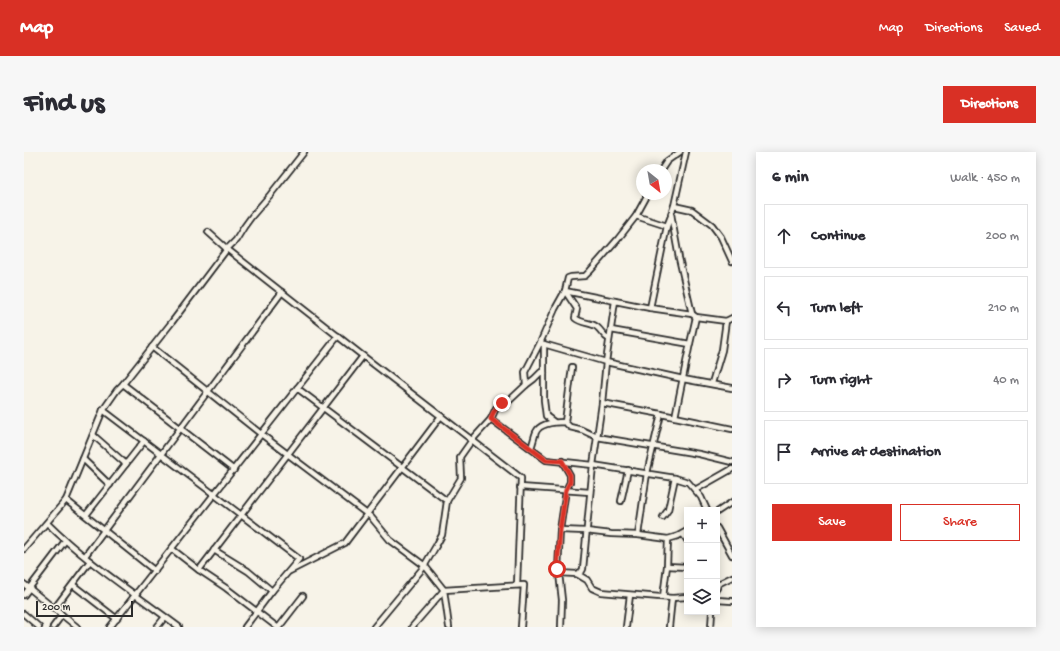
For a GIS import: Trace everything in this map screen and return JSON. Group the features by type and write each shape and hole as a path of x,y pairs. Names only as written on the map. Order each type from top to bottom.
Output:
{"street":[{"path":"24,549 66,500 103,410 116,390 123,384 227,249 236,240 244,226 304,152"},
{"path":"665,164 680,152"},
{"path":"650,308 686,152"},
{"path":"526,385 525,372 542,343 555,309 565,291 568,278 585,276 590,271 636,216 645,200"},
{"path":"674,206 692,210 712,225 732,261"},
{"path":"671,214 679,258 694,316 690,344 675,417"},
{"path":"636,216 668,226"},
{"path":"208,232 227,249 363,356 521,478 517,585"},
{"path":"565,291 694,316 726,321 732,318"},
{"path":"565,291 577,309 575,318 578,321 597,326 609,339"},
{"path":"85,556 282,292"},
{"path":"577,574 583,569 593,465 615,301"},
{"path":"712,383 722,350 726,321"},
{"path":"611,330 690,344"},
{"path":"110,627 338,336"},
{"path":"542,343 606,362 732,388"},
{"path":"542,343 546,416 554,422"},
{"path":"152,347 261,434 371,517 390,540 425,566 444,590 449,627"},
{"path":"199,570 363,356"},
{"path":"565,422 572,367"},
{"path":"374,627 425,566 442,535 447,501 461,478 460,457 472,440 491,419 496,408 502,403 510,400 526,385 534,380 541,372 544,373"},
{"path":"123,384 234,470"},
{"path":"297,388 447,501"},
{"path":"602,404 661,414 732,429"},
{"path":"103,410 299,559 272,591 245,627"},
{"path":"638,535 647,474 661,414"},
{"path":"289,572 345,543 441,416"},
{"path":"491,419 532,448 546,460 593,465 675,478 688,482 701,497 706,507"},
{"path":"532,448 536,431 540,427 554,422 565,422 570,427 582,430 597,437 699,454 732,462"},
{"path":"93,435 126,464"},
{"path":"86,515 144,441"},
{"path":"83,458 110,484"},
{"path":"561,627 562,600 559,573 557,569 560,530 566,490 570,482 570,475 562,461"},
{"path":"695,490 732,469"},
{"path":"621,501 628,470"},
{"path":"664,517 668,510 675,478"},
{"path":"520,487 590,492"},
{"path":"66,500 155,570"},
{"path":"720,510 732,503"},
{"path":"47,523 65,541 90,561 178,627"},
{"path":"560,530 638,535 668,539 684,533"},
{"path":"720,533 732,555"},
{"path":"663,597 667,566 668,539"},
{"path":"24,595 65,541"},
{"path":"172,549 278,627 303,596"},
{"path":"214,550 248,572 272,591"},
{"path":"54,609 90,561"},
{"path":"667,566 684,567"},
{"path":"559,573 577,574 586,578 591,587 601,592 672,598 684,597"},
{"path":"720,585 732,577"},
{"path":"24,584 77,627"},
{"path":"73,585 117,619"},
{"path":"412,627 444,590 524,585 521,627"},
{"path":"626,627 630,595"},
{"path":"669,627 672,598"},
{"path":"720,600 732,601"},
{"path":"24,614 40,627"},
{"path":"52,627 62,615"},
{"path":"711,627 712,615"},
{"path":"157,627 165,617"}],"route":[{"path":"502,403 496,408 491,419 532,448 546,460 562,461 570,475 570,482 566,490 560,530 557,569"}]}
